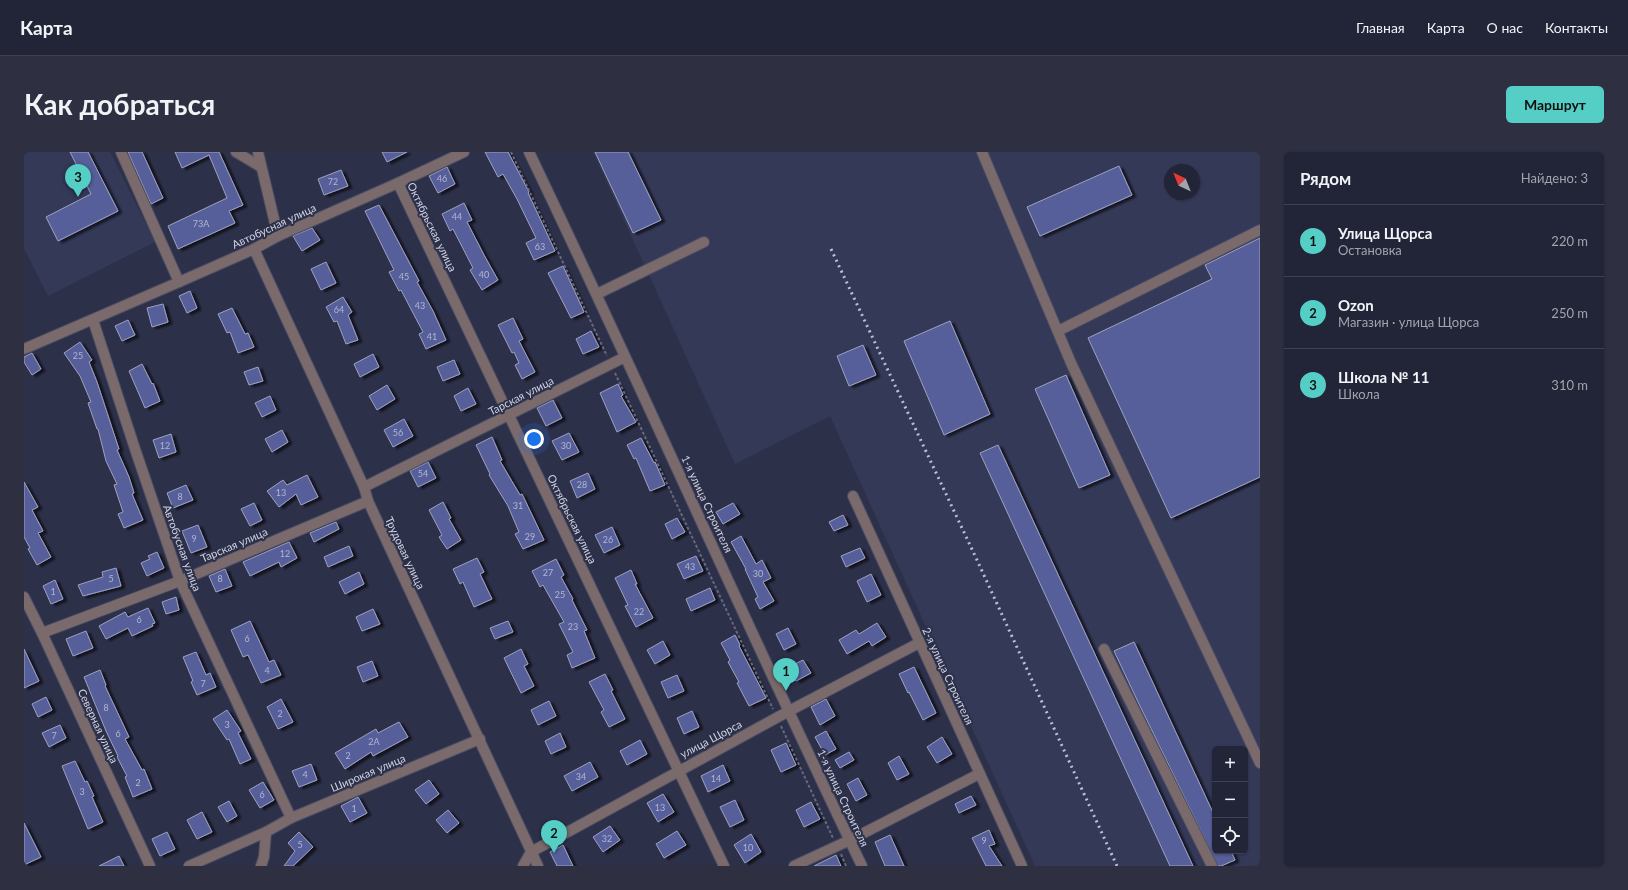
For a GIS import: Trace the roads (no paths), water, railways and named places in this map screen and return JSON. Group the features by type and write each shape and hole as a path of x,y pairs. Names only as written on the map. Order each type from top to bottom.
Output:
{"street":[{"path":"122,152 179,282"},
{"path":"236,152 261,167"},
{"path":"258,152 278,236"},
{"name":"Автобусная улица","path":"24,349 254,249 278,236 464,152"},
{"name":"1-я улица Строителя","path":"529,152 597,294 862,866"},
{"path":"982,152 1071,363 1260,763"},
{"name":"Октябрьская улица","path":"398,183 724,866"},
{"path":"1058,331 1260,230"},
{"path":"597,294 704,242"},
{"name":"Трудовая улица","path":"254,249 364,488 368,501 538,866"},
{"name":"Автобусная улица","path":"93,320 180,581 292,818"},
{"name":"Тарская улица","path":"364,488 625,357"},
{"name":"2-я улица Строителя","path":"853,496 1022,866"},
{"name":"Тарская улица","path":"42,633 180,581 368,501"},
{"name":"Северная улица","path":"24,597 27,612 42,633 150,866"},
{"name":"улица Щорса","path":"531,852 777,717 919,643"},
{"path":"1104,649 1212,866"},
{"name":"Широкая улица","path":"189,866 266,832 292,818 480,739"},
{"path":"794,866 850,840 980,774"},
{"path":"261,866 264,857 266,832"},
{"path":"523,866 531,852"}],"railway":[{"path":"831,249 977,560 1117,866"}],"place":[{"name":"Школа № 11","path":"78,197"},
{"name":"Улица Щорса","path":"786,691"},
{"name":"Ozon","path":"554,853"}]}
